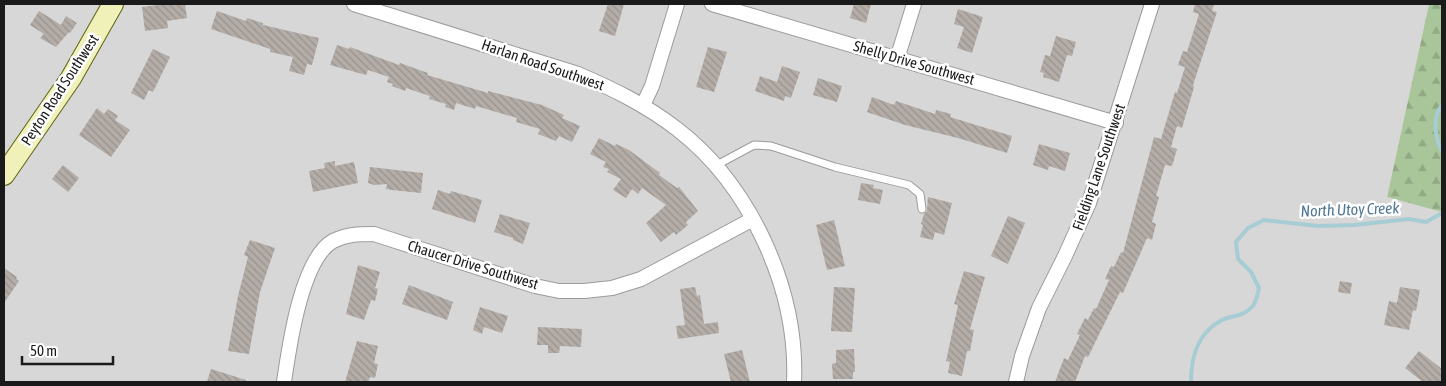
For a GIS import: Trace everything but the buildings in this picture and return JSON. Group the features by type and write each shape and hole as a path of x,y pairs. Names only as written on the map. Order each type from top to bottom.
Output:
{"street":[{"name":"Peyton Road Southwest","path":"4,175 71,78 112,4"},
{"name":"Harlan Road Southwest","path":"354,4 578,74 613,89 643,105 678,130 715,166 731,186 753,219 771,257 783,294 791,332 794,382"},
{"path":"643,105 652,86 677,4"},
{"name":"Shelly Drive Southwest","path":"712,4 1116,123"},
{"path":"897,59 914,4"},
{"name":"Fielding Lane Southwest","path":"1016,382 1022,356 1039,308 1066,256 1090,203 1152,4"},
{"name":"Chaucer Drive Southwest","path":"284,382 296,314 314,263 321,251 332,242 352,234 374,234 535,286 560,291 584,292 612,288 641,278 753,219"}],"lane":[{"path":"715,166 754,145 771,146 835,167 909,185 920,194 922,209"}],"shaded area":[{"path":"4,4 1429,4 1387,197 1442,212 1442,382 4,382"}],"green space":[{"path":"1429,4 1442,4 1442,212 1387,197"}],"waterway":[{"name":"North Utoy Creek","path":"1442,105 1436,121 1438,140 1442,151"},
{"name":"North Utoy Creek","path":"1191,382 1194,355 1201,339 1213,325 1249,310 1256,299 1259,288 1251,272 1238,259 1236,242 1248,228 1264,220 1318,226 1354,225 1409,219 1426,222 1442,213"}]}
